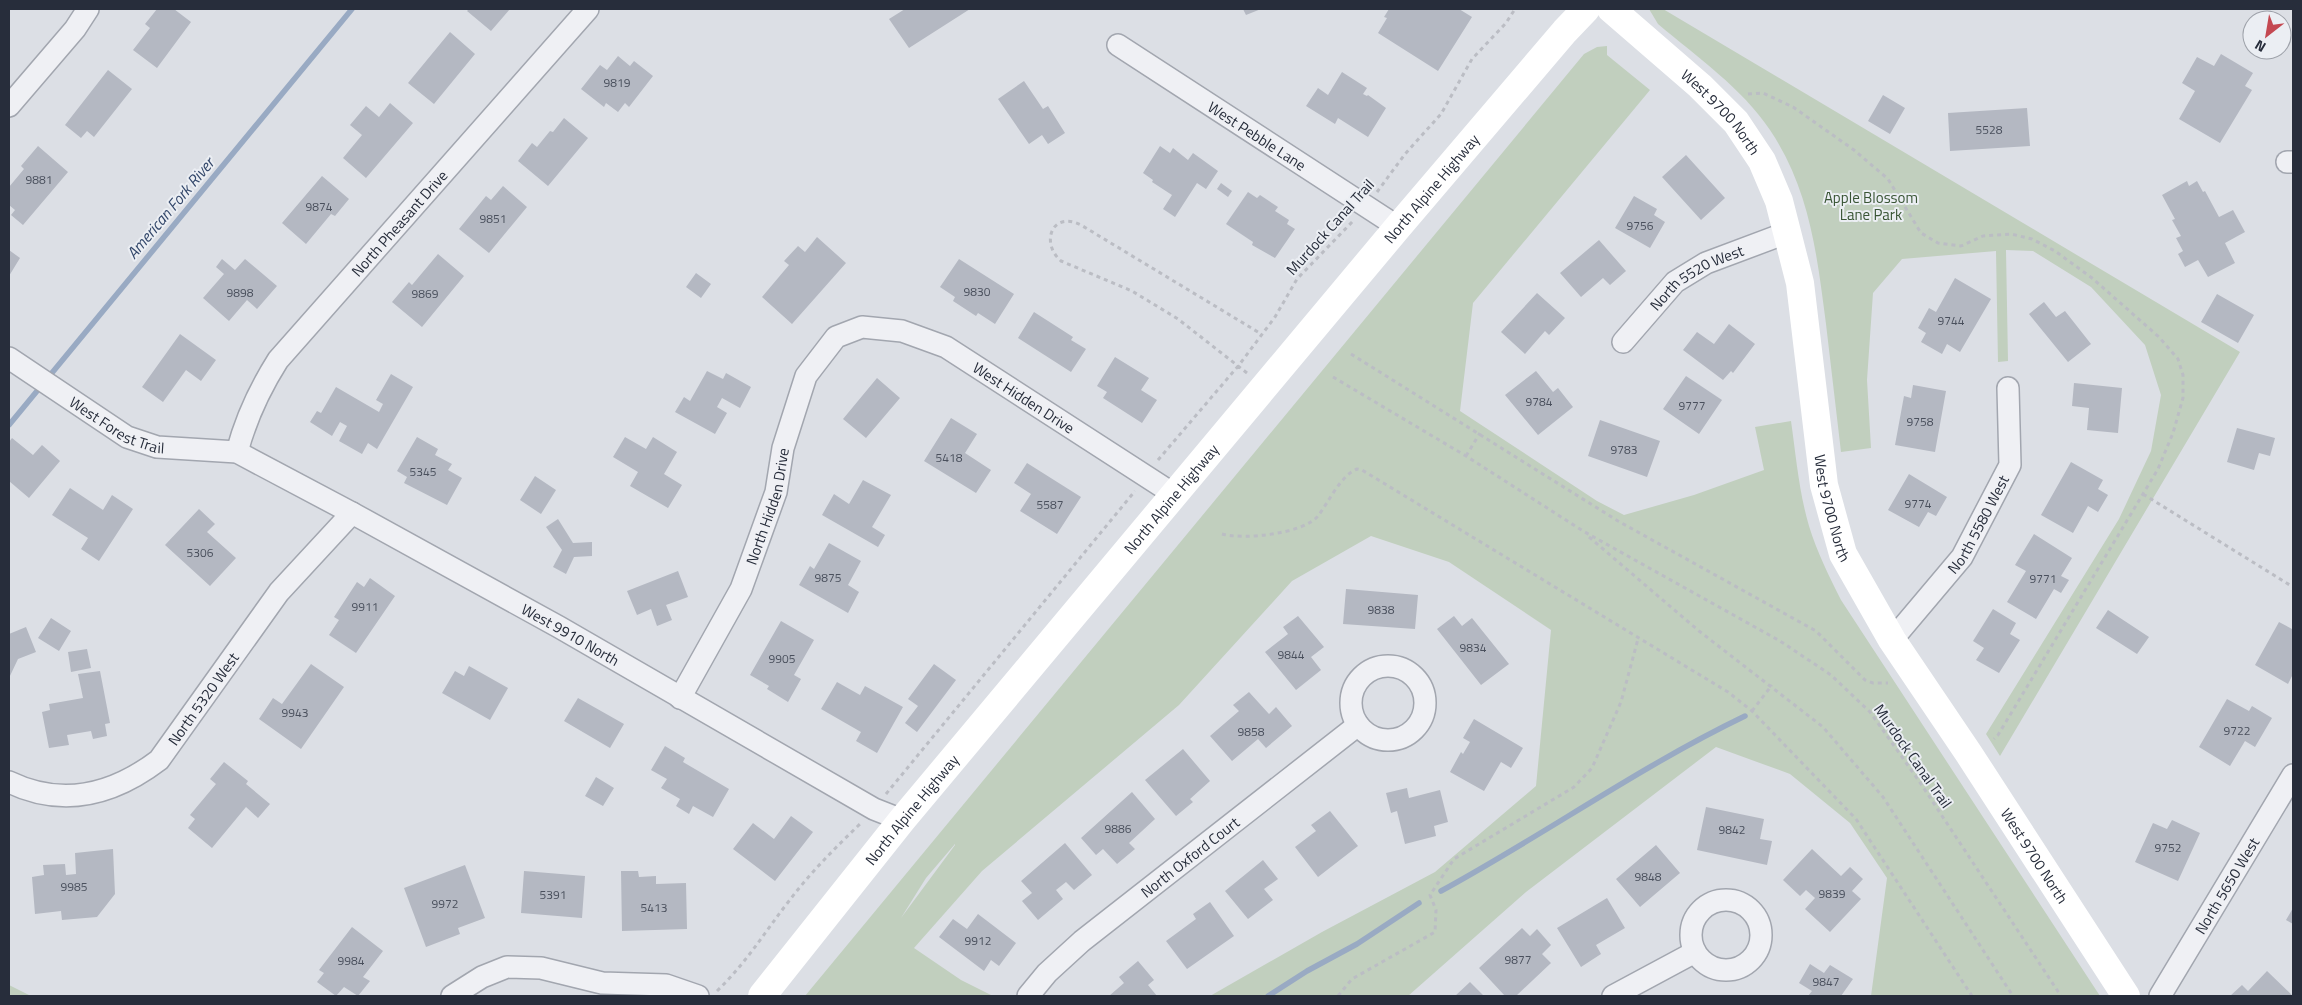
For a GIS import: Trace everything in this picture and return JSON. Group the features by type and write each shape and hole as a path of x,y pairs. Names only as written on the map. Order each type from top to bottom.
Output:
{"main road":[{"name":"West 9700 North","path":"1611,9 1700,86 1736,122 1762,160 1779,201 1800,283 1824,485 1830,513 1843,554 1892,640 1972,758 2126,996"},
{"name":"North Alpine Highway","path":"762,996 902,820 1581,10"}],"street":[{"path":"9,106 75,29 88,9"},
{"name":"North Pheasant Drive","path":"237,452 248,416 260,389 278,360 588,9"},
{"name":"West Pebble Lane","path":"1118,45 1367,205 1398,227"},
{"name":"North 5520 West","path":"1623,342 1675,282 1706,263 1786,233"},
{"name":"West Hidden Drive","path":"862,327 902,331 946,347 1175,495"},
{"name":"North Hidden Drive","path":"680,698 741,589 756,554 776,492 782,448 806,376 836,337 862,327"},
{"name":"West Forest Trail","path":"13,362 127,437 157,447 237,452"},
{"name":"North 5580 West","path":"1892,640 1962,557 2010,465 2008,388"},
{"name":"West 9910 North","path":"237,452 559,627 874,809 902,820"},
{"name":"North 5320 West","path":"9,782 48,794 67,796 89,794 114,788 138,776 159,760 279,592 352,513"},
{"name":"North Oxford Court","path":"1028,996 1047,973 1082,940 1358,725"},
{"name":"North 5650 West","path":"2160,996 2293,774"},
{"path":"1613,996 1695,952"},
{"path":"452,996 482,977 507,966 541,968 602,983 666,985 698,996"}],"path":[{"name":"Murdock Canal Trail","path":"712,996 750,956 789,901 814,871 874,809 1239,365 1275,317 1296,279 1367,205 1405,154 1441,114 1472,59 1506,23 1515,9"},
{"path":"1748,94 1763,93 1792,107 1854,150 1888,179 1920,233 1938,243 1961,246 1983,236 2011,234 2032,239 2055,251 2092,278 2159,337 2178,358 2183,375 2183,398 2173,433 2158,469 1998,735 1994,738"},
{"path":"1239,365 1178,319 1132,291 1061,261 1055,256 1050,243 1053,228 1057,224 1068,220 1080,225 1258,332"},
{"path":"1351,354 1618,521 1816,631 1865,680 1873,683 1888,683"},
{"name":"Murdock Canal Trail","path":"1333,377 1466,456 1583,531 1780,641 1832,674 1870,712 2061,996"},
{"path":"1466,456 1480,433"},
{"path":"1222,534 1240,536 1265,534 1307,526 1318,516 1349,473 1357,469 1362,470 1728,692 1752,711 1856,818 1972,996"},
{"path":"2142,494 2293,587"},
{"name":"Murdock Canal Trail","path":"1583,531 1699,631 1772,685 1823,726 1883,797 2013,996"},
{"path":"1338,996 1352,979 1435,932 1436,910 1430,895 1454,859 1574,787 1592,768 1621,702 1638,639"},
{"path":"1752,711 1772,685"}],"green space":[{"name":"Apple Blossom Lane Park","path":"1649,9 1663,9 2240,352 2000,756 1986,734 2119,519 2151,451 2161,395 2145,345 2091,287 2033,251 2006,250 2008,361 1998,362 1996,251 1902,259 1873,293 1867,380 1871,448 1841,452 1815,248 1803,200 1794,176 1784,153 1770,130 1746,100 1658,24"},
{"path":"1607,46 1607,55 1650,90 1473,303 1460,411 1597,501 1624,515 1694,495 1764,470 1755,427 1791,421 1800,487 1809,526 1819,555 1841,600 2100,996 1871,996 1887,878 1850,823 1790,774 1716,747 1526,892 1408,996 1210,996 1322,932 1435,872 1536,786 1551,630 1449,562 1371,536 1292,581 1179,705 982,871 914,948 961,980 993,996 805,996 1584,54 1597,47","holes":["955,845 901,918 926,878"]},
{"path":"9,985 31,996 9,996"}],"building":[{"path":"157,9 174,9 191,22 157,68 133,50 150,28 145,24"},
{"path":"469,9 510,9 491,31 467,11"},
{"path":"905,9 970,9 909,48 889,19"},
{"path":"1243,9 1261,9 1246,15"},
{"path":"1389,9 1459,9 1472,17 1438,71 1378,33 1387,18 1384,17"},
{"path":"450,32 475,54 434,104 408,83"},
{"path":"2221,54 2253,73 2245,86 2252,90 2220,143 2179,119 2195,91 2182,83 2197,57 2214,66"},
{"path":"618,56 630,66 634,61 653,76 629,107 625,103 618,112 606,103 604,107 581,89 600,65 607,70"},
{"path":"108,70 132,89 94,137 87,131 81,138 65,125"},
{"path":"1342,72 1367,88 1363,94 1368,95 1386,108 1368,137 1338,118 1335,124 1306,106 1318,88 1328,95"},
{"path":"1024,81 1043,109 1048,106 1065,133 1048,144 1042,135 1029,144 998,99"},
{"path":"1883,95 1905,108 1890,134 1868,121"},
{"path":"390,103 413,123 366,178 343,158 362,135 350,125 366,106 379,117"},
{"path":"2027,108 2030,146 1950,151 1948,113"},
{"path":"564,118 588,138 548,186 518,161 532,143 537,147"},
{"path":"38,146 68,172 23,225 11,215 15,210 9,205 9,187 24,169 21,166"},
{"path":"1160,146 1170,153 1173,148 1188,160 1193,153 1218,171 1206,189 1197,183 1175,217 1163,209 1172,195 1152,182 1153,180 1143,173"},
{"path":"1686,155 1725,198 1701,220 1662,177"},
{"path":"322,176 349,199 335,216 331,214 306,244 282,223"},
{"path":"2187,181 2189,186 2197,181 2203,192 2205,191 2219,217 2233,210 2245,232 2225,243 2235,263 2208,277 2198,260 2185,267 2178,254 2183,251 2176,238 2181,236 2172,220 2175,219 2162,195"},
{"path":"1221,183 1232,191 1228,197 1217,189"},
{"path":"503,186 527,207 489,253 459,229 486,196 491,200"},
{"path":"1248,192 1257,198 1260,195 1278,207 1275,211 1289,220 1287,224 1295,229 1275,258 1252,245 1253,242 1226,224"},
{"path":"1634,196 1657,209 1654,215 1665,222 1650,248 1615,228"},
{"path":"817,237 846,263 792,324 762,297 789,265 784,261 798,246 805,252"},
{"path":"1599,240 1626,271 1610,285 1603,278 1581,297 1560,273"},
{"path":"9,250 20,258 9,276"},
{"path":"438,254 464,276 422,327 392,302 409,282 412,285"},
{"path":"222,259 235,270 245,259 277,286 257,309 247,300 229,321 203,298 224,274 216,267"},
{"path":"959,259 1014,294 995,324 978,313 976,316 953,301 955,297 940,287"},
{"path":"696,273 711,284 701,298 686,287"},
{"path":"1955,278 1991,299 1960,352 1947,344 1942,354 1921,342 1926,333 1918,328 1929,308 1936,312"},
{"path":"1537,293 1565,318 1549,335 1545,331 1525,354 1501,332"},
{"path":"2217,294 2254,315 2238,343 2201,322"},
{"path":"2044,302 2056,317 2065,311 2091,344 2068,362 2029,314"},
{"path":"1034,312 1073,337 1071,340 1086,349 1071,372 1018,338"},
{"path":"1729,324 1755,344 1733,373 1731,371 1723,380 1683,350 1697,332 1714,344"},
{"path":"180,334 216,360 201,381 186,370 163,402 142,387"},
{"path":"1115,357 1149,378 1141,390 1157,400 1142,423 1103,398 1107,392 1097,386"},
{"path":"707,371 723,379 726,373 751,387 740,408 722,398 717,407 727,413 715,434 675,412 684,397 690,401"},
{"path":"1536,371 1553,392 1558,388 1573,407 1538,435 1505,395"},
{"path":"391,374 413,387 377,449 368,443 362,454 339,441 347,426 340,422 332,436 310,422 317,411 321,413 336,387 379,412 383,404 376,400"},
{"path":"1686,376 1722,400 1699,434 1663,409"},
{"path":"877,378 900,398 866,438 843,419"},
{"path":"2074,383 2122,388 2118,433 2087,430 2089,408 2072,406"},
{"path":"1913,385 1946,391 1935,452 1895,445 1904,396 1911,398"},
{"path":"951,418 977,434 965,453 991,470 976,493 924,461"},
{"path":"1600,420 1660,441 1647,477 1588,456"},
{"path":"2237,428 2275,438 2270,456 2259,453 2254,470 2227,462"},
{"path":"417,437 438,449 435,455 452,464 448,470 462,478 447,505 404,483 407,477 397,471"},
{"path":"625,437 646,449 653,437 677,452 664,474 682,485 668,508 630,486 638,472 613,457"},
{"path":"12,438 33,455 42,445 60,461 29,498 9,481 9,442"},
{"path":"2071,462 2103,480 2098,489 2108,495 2098,512 2088,506 2073,533 2041,515"},
{"path":"1027,463 1081,497 1057,534 1020,511 1031,494 1014,483"},
{"path":"1909,474 1947,497 1936,516 1928,512 1919,527 1888,510"},
{"path":"535,476 556,490 541,514 520,500"},
{"path":"863,480 891,495 872,527 885,535 878,547 822,515 834,494 849,504"},
{"path":"70,488 103,510 112,495 133,509 99,561 81,549 88,538 52,515"},
{"path":"199,509 215,524 207,532 236,558 210,586 165,545"},
{"path":"558,519 573,543 592,542 592,556 574,557 566,574 553,567 562,550 546,527"},
{"path":"2034,534 2072,558 2061,576 2069,580 2061,593 2054,589 2036,619 2007,602 2026,571 2015,565"},
{"path":"829,543 861,561 848,585 859,592 848,613 799,585 810,566 814,569"},
{"path":"678,571 688,597 666,605 672,620 657,626 651,609 637,615 627,591"},
{"path":"370,578 395,596 356,653 329,635 339,620 334,617 357,582 364,587"},
{"path":"1346,589 1418,595 1415,629 1343,624"},
{"path":"1993,609 2016,623 2010,634 2020,640 1999,673 1976,660 1984,648 1973,641"},
{"path":"2108,610 2149,637 2137,654 2096,628"},
{"path":"1298,616 1324,647 1311,657 1321,670 1296,690 1265,652 1288,634 1283,627"},
{"path":"1454,616 1462,626 1472,618 1509,664 1481,685 1437,629"},
{"path":"51,618 71,631 59,651 38,638"},
{"path":"781,621 814,640 794,675 801,679 788,702 767,689 769,686 750,675"},
{"path":"2279,622 2292,629 2293,627 2293,674 2288,684 2255,665"},
{"path":"26,627 36,652 18,659 9,678 9,634"},
{"path":"87,649 91,668 71,672 68,652"},
{"path":"311,664 344,687 301,749 259,719 273,698 282,704"},
{"path":"934,664 956,680 917,732 905,723 918,706 908,699"},
{"path":"469,666 508,688 490,720 442,693 455,671 464,676"},
{"path":"100,671 110,723 105,724 107,736 93,739 91,731 67,735 69,745 49,748 42,712 50,710 49,704 83,698 78,674"},
{"path":"837,682 860,695 865,686 903,707 877,753 856,741 861,732 821,709"},
{"path":"1249,692 1269,714 1276,707 1292,726 1266,748 1258,739 1232,761 1210,736 1239,711 1233,705"},
{"path":"578,698 624,724 610,748 564,721"},
{"path":"2227,699 2249,711 2252,706 2272,718 2255,747 2245,741 2230,766 2199,747"},
{"path":"1474,719 1523,748 1511,768 1501,762 1484,791 1450,772 1461,752 1463,754 1470,742 1463,738"},
{"path":"665,746 685,758 683,762 729,789 713,817 693,806 689,814 676,806 680,799 661,788 667,779 651,770"},
{"path":"1183,749 1210,781 1190,799 1193,802 1176,816 1145,780"},
{"path":"224,762 248,781 246,784 270,804 258,818 246,807 212,848 188,828 195,819 190,815 216,784 210,779"},
{"path":"596,777 614,788 603,806 585,796"},
{"path":"1407,788 1409,798 1440,790 1448,822 1434,826 1436,836 1405,844 1397,811 1391,813 1386,793"},
{"path":"1132,792 1155,819 1129,843 1135,849 1117,864 1103,849 1096,855 1081,838"},
{"path":"1706,807 1764,819 1760,839 1772,841 1767,865 1697,850"},
{"path":"1330,811 1358,846 1318,877 1295,847 1316,831 1311,825"},
{"path":"791,816 813,832 775,881 733,849 753,823 774,839"},
{"path":"2172,820 2200,833 2178,881 2135,862 2153,823 2167,829"},
{"path":"1065,843 1092,875 1074,890 1066,882 1056,890 1063,899 1038,920 1022,901 1032,893 1021,881"},
{"path":"1656,845 1680,873 1640,907 1616,879"},
{"path":"113,849 115,894 97,917 62,920 61,911 35,914 32,877 44,875 43,865 65,864 66,875 76,874 75,853"},
{"path":"1812,849 1841,876 1850,867 1863,879 1852,891 1861,899 1830,932 1805,909 1815,898 1806,890 1800,896 1783,880"},
{"path":"1263,860 1278,879 1264,889 1273,900 1248,919 1225,891"},
{"path":"465,865 485,918 458,928 460,934 426,947 404,888"},
{"path":"524,871 585,876 582,918 521,913"},
{"path":"621,871 638,871 639,877 656,876 656,884 686,883 687,929 622,931"},
{"path":"1607,898 1625,928 1596,945 1601,954 1581,967 1557,928"},
{"path":"1210,902 1234,936 1187,969 1166,941 1196,919 1193,914"},
{"path":"2293,908 2293,924 2286,920"},
{"path":"978,914 1016,943 999,966 991,960 984,971 939,937 953,919 967,929"},
{"path":"352,927 383,951 363,977 370,981 358,996 344,987 336,996 317,982 324,973 319,970"},
{"path":"1522,928 1530,936 1537,929 1551,945 1542,954 1551,963 1516,996 1505,996 1479,968"},
{"path":"1138,961 1154,980 1148,985 1157,996 1109,996 1124,983 1119,977"},
{"path":"1810,964 1824,973 1830,965 1853,979 1841,996 1808,996 1812,991 1799,983"},
{"path":"2267,971 2293,996 2230,996 2242,985 2248,991"},
{"path":"1470,982 1484,996 1455,996"}],"waterway":[{"name":"American Fork River","path":"9,425 352,9"},
{"path":"1441,891 1667,757 1745,716"},
{"path":"1268,996 1307,971 1357,944 1419,903"}]}
